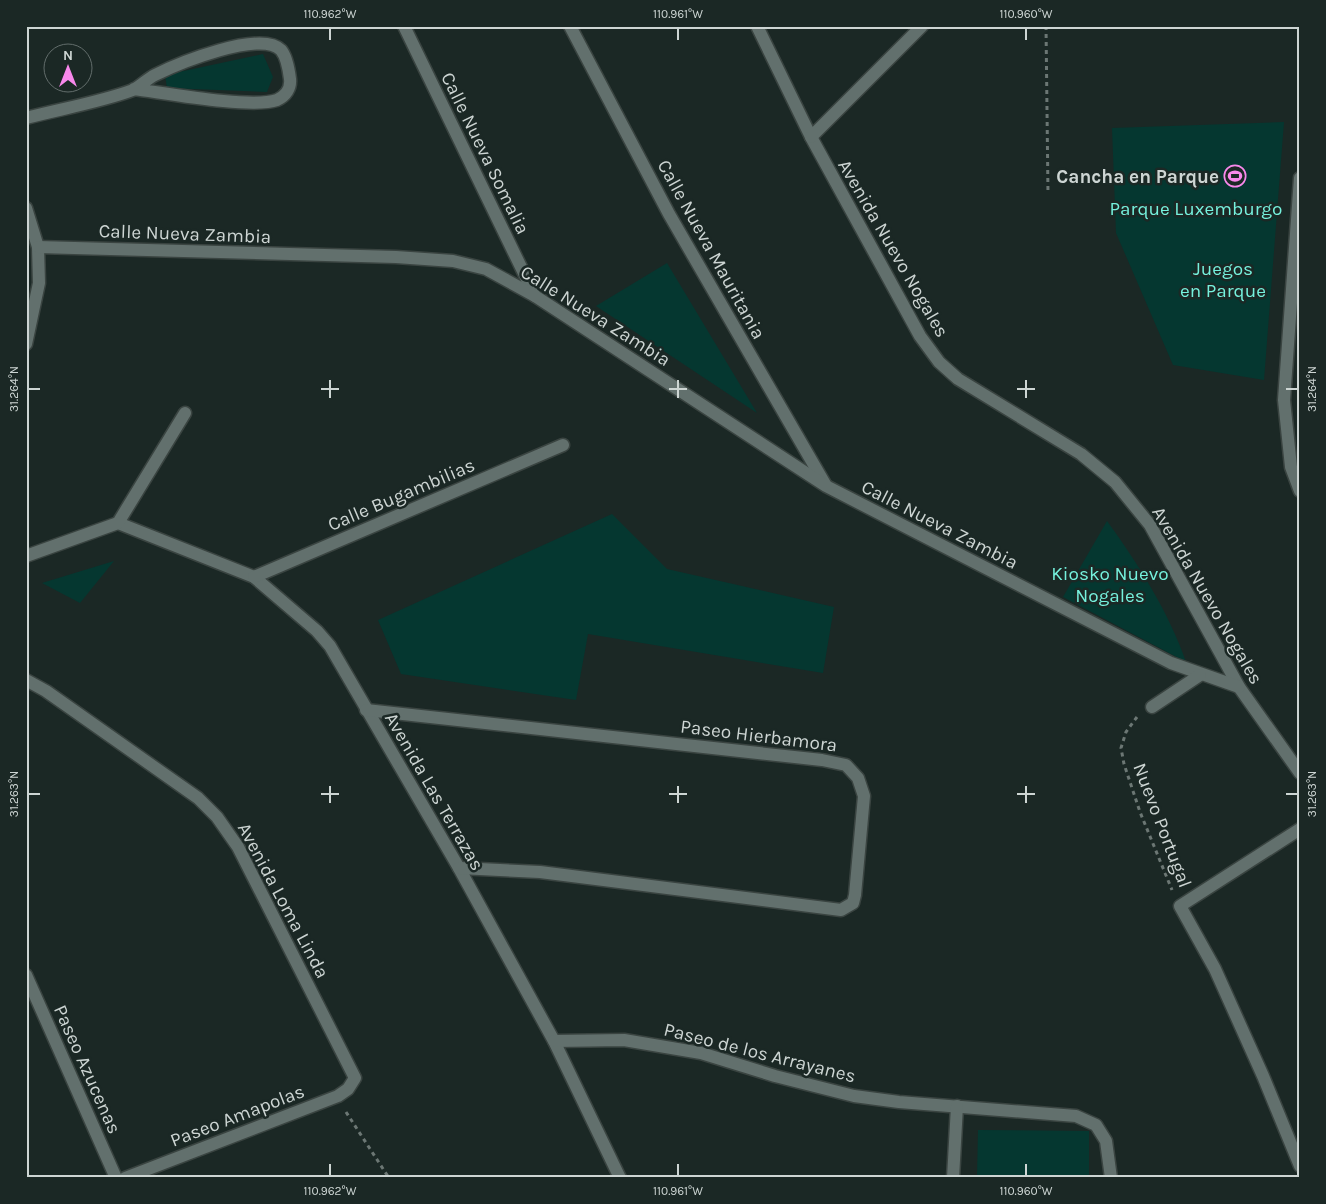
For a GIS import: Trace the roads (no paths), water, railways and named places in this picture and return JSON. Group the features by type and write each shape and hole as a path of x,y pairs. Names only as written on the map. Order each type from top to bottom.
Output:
{"street":[{"name":"Calle Nueva Somalia","path":"404,26 535,296"},
{"name":"Calle Nueva Mauritania","path":"570,26 669,214 826,486"},
{"name":"Avenida Nuevo Nogales","path":"757,26 810,137 920,336 939,362 958,379 1081,454 1116,482 1150,525 1239,687 1300,773"},
{"path":"810,137 922,26"},
{"path":"26,118 134,89 154,76 187,60 252,43 272,45 281,50 288,65 290,81 287,93 278,99 264,102 236,101 134,89"},
{"path":"1300,178 1284,400 1291,467 1300,491"},
{"path":"26,208 38,247 39,283 26,344"},
{"name":"Calle Nueva Zambia","path":"38,247 453,261 486,269 535,296 826,486 1162,659 1200,675 1239,687"},
{"path":"26,556 118,523 185,413"},
{"name":"Calle Bugambilias","path":"254,577 563,445"},
{"name":"Avenida Las Terrazas","path":"118,523 254,577 330,646 459,868 554,1041 620,1178"},
{"path":"1152,707 1200,675"},
{"name":"Avenida Loma Linda","path":"26,680 174,779 198,798 217,818 238,848 355,1078"},
{"name":"Paseo Hierbamora","path":"366,710 822,760 846,765 858,778 864,796 855,895 853,903 841,910 674,891 540,872 459,868"},
{"path":"1299,1163 1215,970 1180,906 1300,829"},
{"name":"Paseo Azucenas","path":"26,975 116,1178"},
{"name":"Paseo de los Arrayanes","path":"554,1041 624,1040 701,1053 775,1076 854,1096 1076,1116 1096,1125 1106,1141 1111,1178"},
{"name":"Paseo Amapolas","path":"124,1178 338,1096 348,1089 355,1078"},
{"path":"953,1178 957,1106"}],"place":[{"name":"Cancha en Parque","path":"1235,176"}],"park label":[{"name":"Parque Luxemburgo","path":"1196,208"},
{"name":"Juegos en Parque","path":"1223,279"},
{"name":"Kiosko Nuevo Nogales","path":"1110,584"}]}
